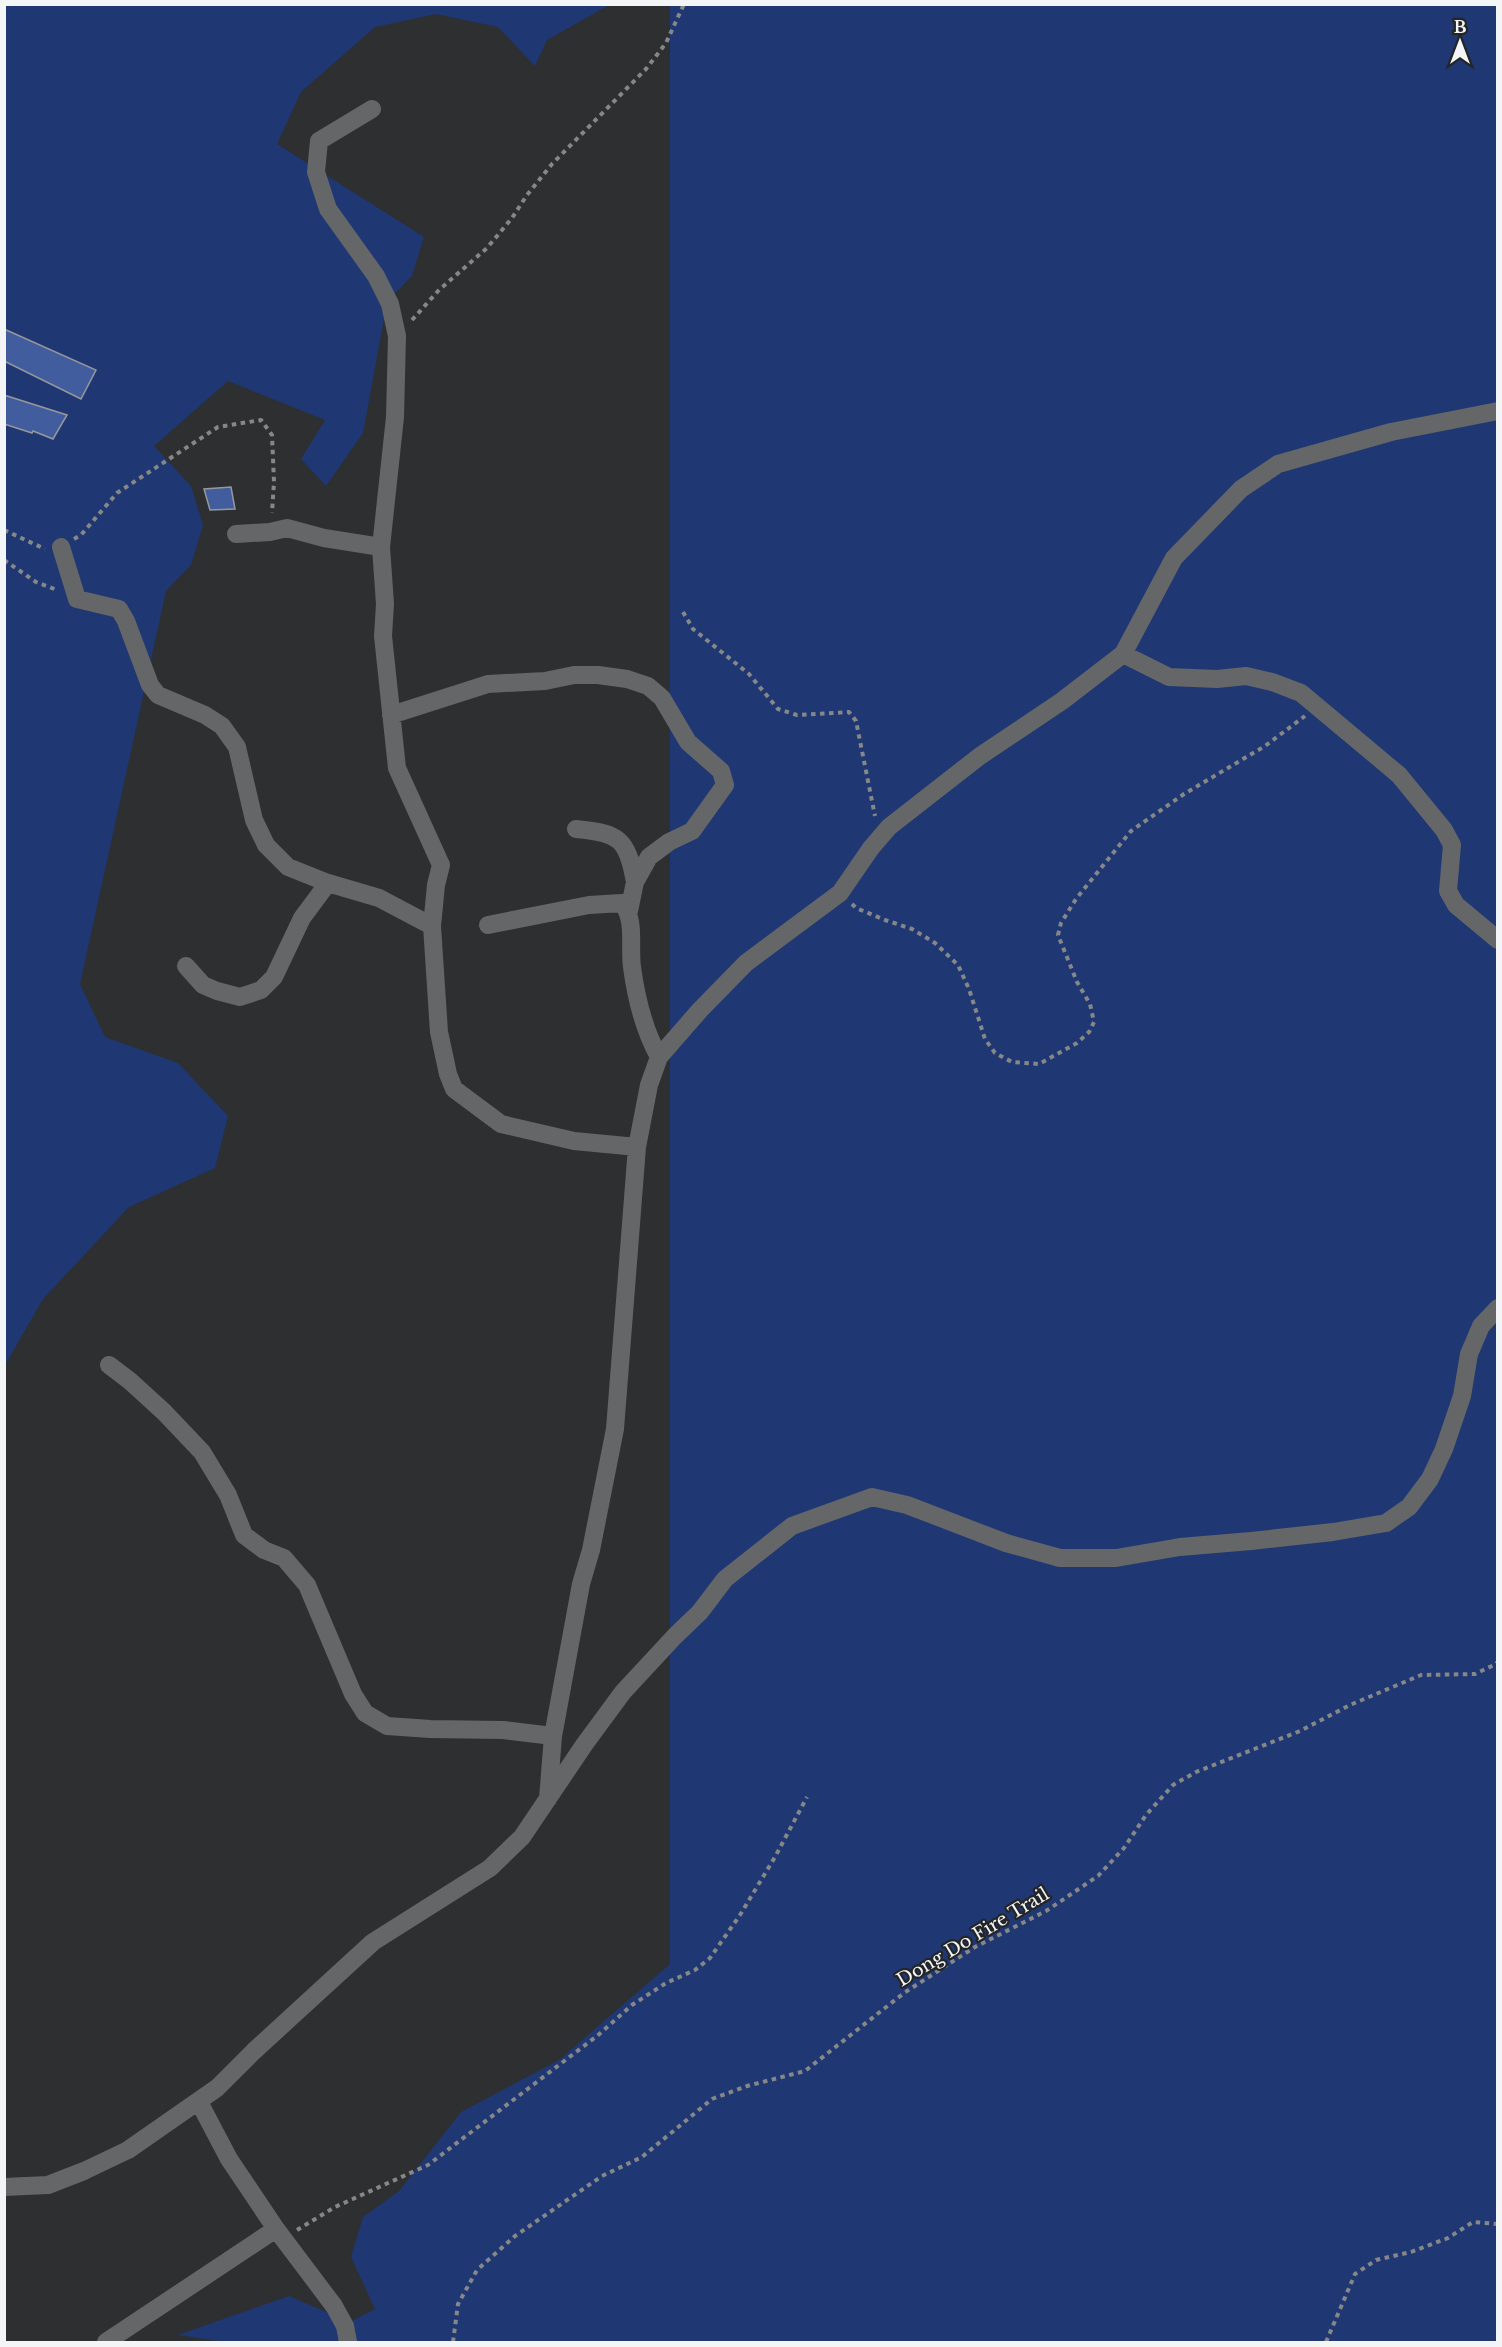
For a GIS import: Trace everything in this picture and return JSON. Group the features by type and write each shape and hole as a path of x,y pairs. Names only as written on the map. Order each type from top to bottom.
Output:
{"street":[{"path":"372,109 319,141 316,172 328,210 376,276 390,304 397,336 395,417 381,547 385,604 383,636 397,768 441,865 436,885 432,926 439,1032 448,1074 454,1089 501,1124 574,1141 637,1147"},
{"path":"548,1800 553,1736 615,1429 637,1147 649,1085 659,1057 700,1010 746,963 840,893 889,826 980,756 1062,701 1123,654 1174,558 1241,489 1278,464 1391,432 1497,411"},
{"path":"236,534 270,532 287,528 381,547"},
{"path":"61,547 77,599 119,609 126,621 150,685 159,695 204,715 222,726 237,747 254,820 266,845 288,867 327,883 380,898 432,926"},
{"path":"1123,654 1169,677 1216,679 1246,676 1272,682 1301,693 1399,775 1444,830 1452,845 1448,891 1456,905 1497,940"},
{"path":"391,715 488,684 545,681 573,675 598,675 627,679 648,686 662,698 688,742 721,771 724,785 692,831 669,842 649,857 635,882 629,911 631,964 651,1043 659,1057"},
{"path":"576,829 596,831 621,840 630,856 635,882"},
{"path":"186,966 203,985 217,991 240,997 261,990 274,977 302,918 327,883"},
{"path":"488,925 609,903 622,903 629,911"},
{"path":"4,2187 48,2185 128,2150 200,2102 373,1942 490,1868 522,1837 623,1692 700,1612 725,1579 792,1526 828,1511 872,1497 907,1505 1006,1543 1060,1558 1116,1558 1180,1547 1251,1542 1386,1523 1409,1507 1430,1479 1444,1449 1462,1396 1469,1354 1481,1326 1497,1308"},
{"path":"109,1365 164,1412 202,1452 228,1495 244,1535 264,1550 284,1558 307,1585 353,1694 365,1713 387,1726 503,1730 553,1736"},
{"path":"200,2102 229,2158 250,2191 334,2306 345,2326 348,2343"},
{"path":"106,2343 280,2233"}],"path":[{"path":"397,336 439,290 487,248 552,164 646,69 666,43 684,4"},
{"path":"4,530 43,549 61,547 81,535 117,493 218,427 242,421 261,420 272,435 274,482 270,532"},
{"path":"4,560 36,582 77,599"},
{"path":"683,612 693,629 749,674 778,709 797,715 849,712 856,721 869,780 878,840"},
{"path":"840,893 856,908 912,929 935,943 958,965 969,989 985,1039 995,1053 1012,1062 1039,1064 1077,1043 1089,1032 1094,1022 1090,1004 1077,982 1058,935 1061,922 1076,899 1131,831 1184,794 1285,732 1316,706"},
{"name":"Dong Do Fire Trail","path":"453,2343 458,2304 477,2270 515,2236 602,2176 642,2157 712,2099 747,2086 805,2071 904,1993 975,1947 1046,1911 1098,1876 1124,1848 1146,1815 1173,1785 1197,1772 1300,1731 1421,1675 1475,1674 1496,1664 1497,1661"},
{"path":"280,2233 428,2165 597,2036 632,2005 666,1983 695,1970 710,1958 740,1915 775,1857 807,1797"},
{"path":"1326,2343 1355,2274 1376,2260 1411,2252 1448,2238 1473,2222 1497,2224"}],"shaded area":[{"path":"4,5 609,5 547,40 535,66 498,27 436,14 375,27 301,92 277,144 424,237 412,276 387,302 363,433 326,486 301,459 325,420 228,381 154,446 191,486 203,525 191,565 166,591 80,984 105,1037 178,1063 228,1116 215,1168 129,1207 43,1299 5,1365"},
{"path":"670,5 1497,5 1497,2342 225,2342 178,2335 289,2296 350,2322 375,2309 351,2257 363,2217 399,2191 461,2112 559,2060 670,1964"}],"building":[{"path":"4,329 96,370 81,399 4,361"},
{"path":"4,395 67,415 53,439 33,431 32,433 4,424"},
{"path":"231,487 235,509 210,510 204,489"}]}
